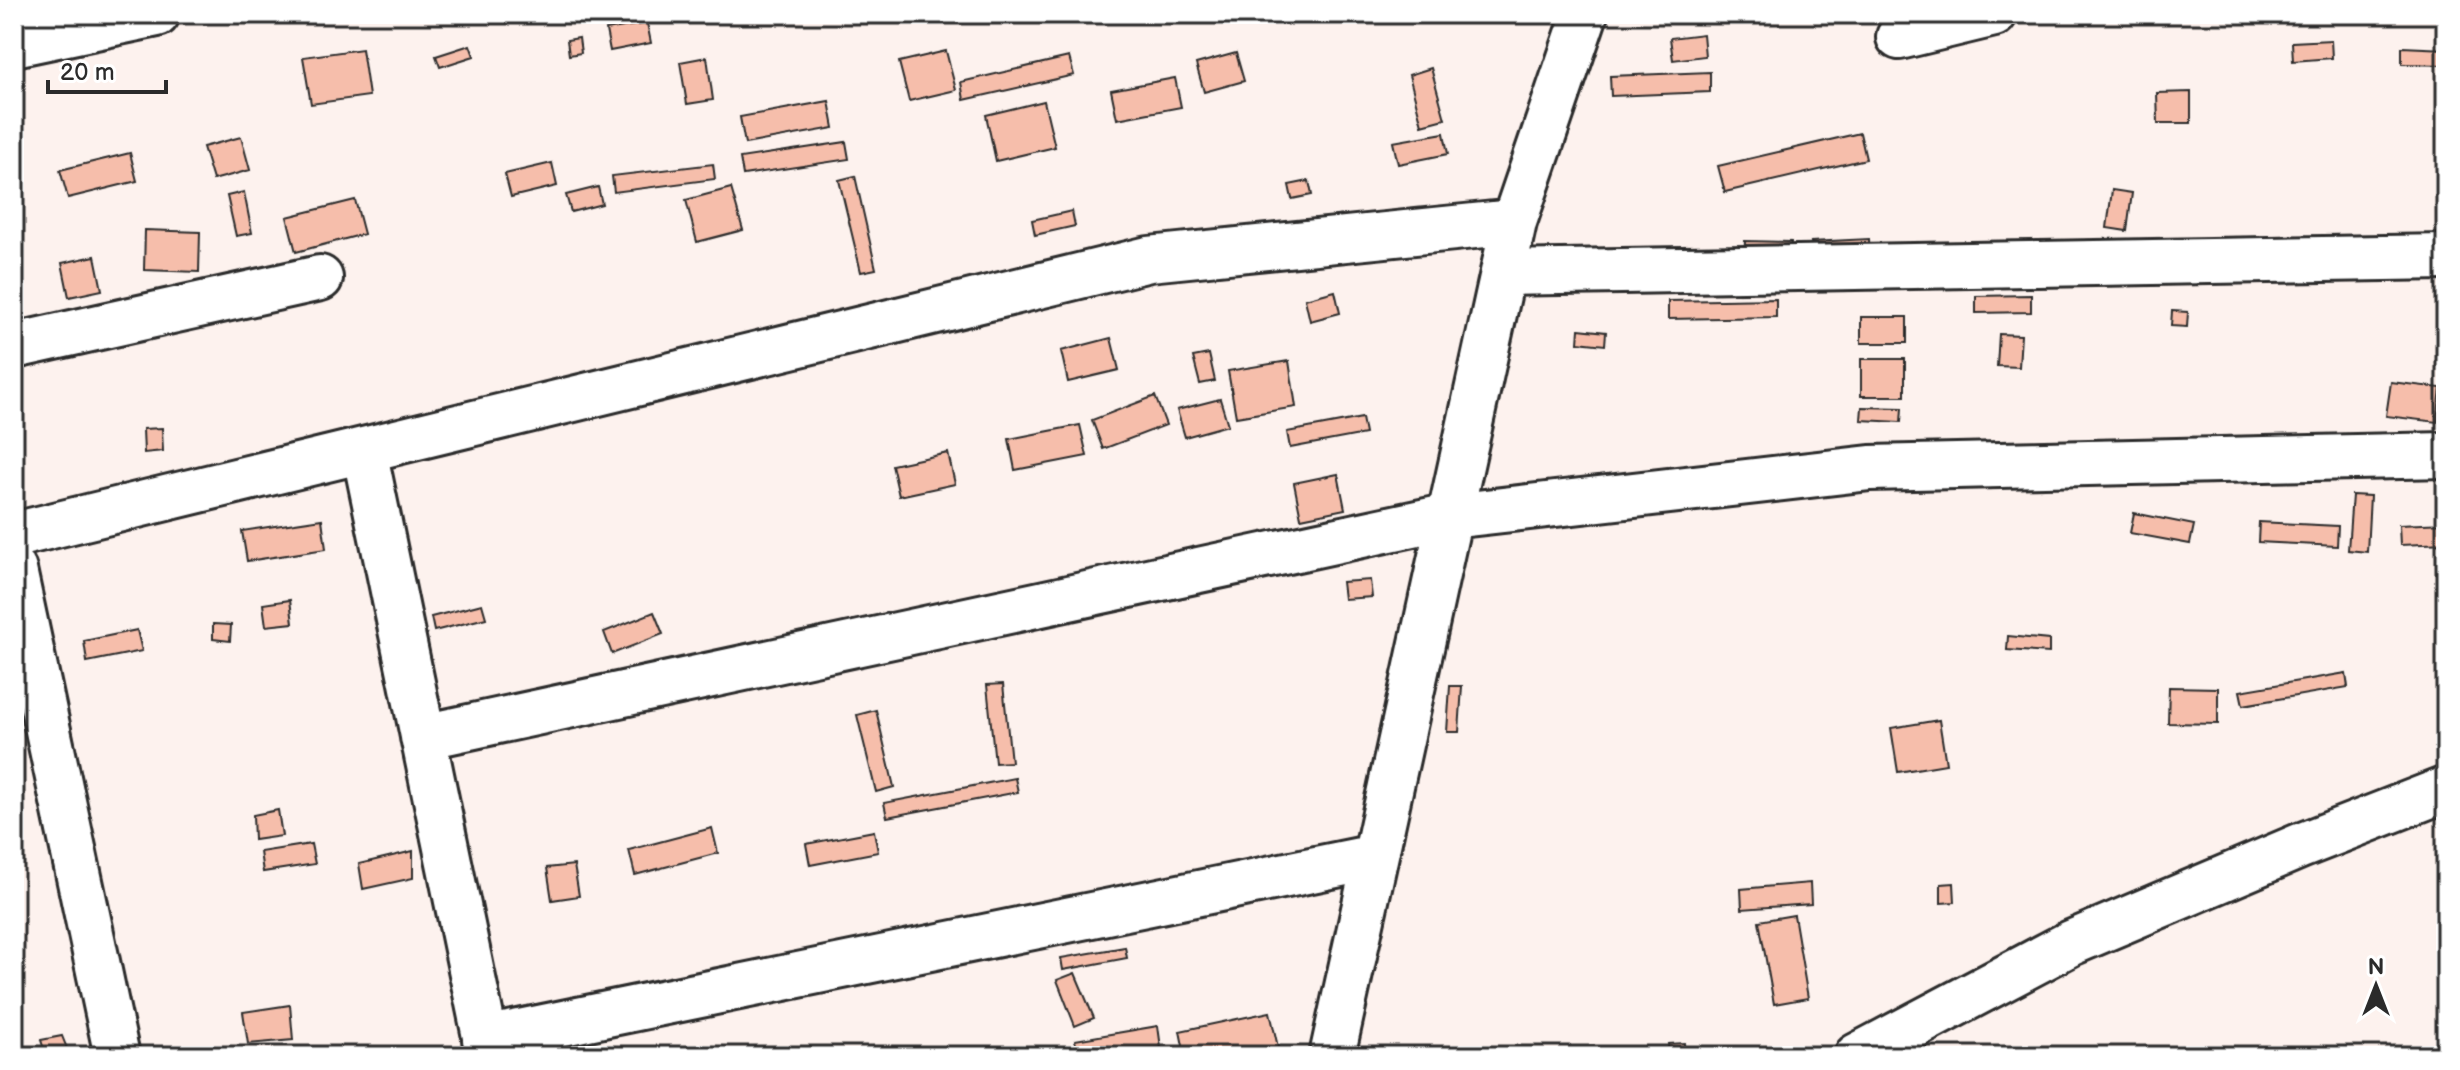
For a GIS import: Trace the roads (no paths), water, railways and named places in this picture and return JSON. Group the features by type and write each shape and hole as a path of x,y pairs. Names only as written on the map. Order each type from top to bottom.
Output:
{"street":[{"path":"14,44 157,14"},
{"path":"1332,1056 1514,222 1585,14"},
{"path":"1899,37 1994,14"},
{"path":"14,535 1149,259 1514,222"},
{"path":"1503,273 2446,257"},
{"path":"14,346 320,278"},
{"path":"364,450 487,1048 1375,857"},
{"path":"423,737 1450,516 1870,468 2446,455"},
{"path":"14,570 117,1056"},
{"path":"1857,1056 2071,943 2446,789"}]}
